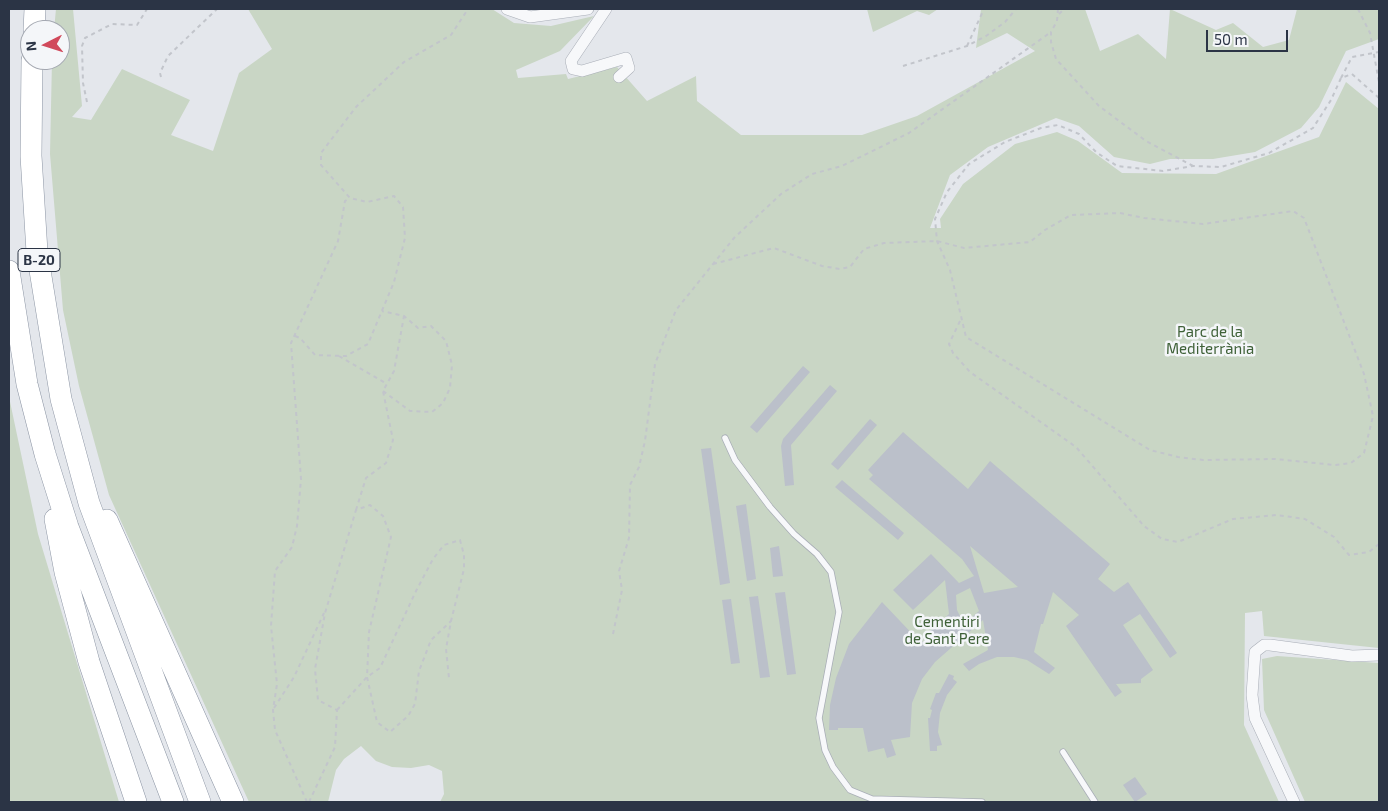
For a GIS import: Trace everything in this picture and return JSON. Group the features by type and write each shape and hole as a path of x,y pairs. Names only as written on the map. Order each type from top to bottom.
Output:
{"highway":[{"name":"B-20","path":"32,70 32,156 37,252 61,399 76,457 111,565 200,802"},
{"name":"B-20","path":"9,272 27,384 45,454 68,527 173,802"},
{"path":"45,454 65,572 89,662 136,802"},
{"path":"76,457 122,550 234,802"}],"street":[{"path":"513,10 530,17 588,9"},
{"path":"606,9 571,62 573,70 582,71 626,58 629,68 619,77"},
{"path":"1294,802 1255,718 1252,695 1255,652 1264,645 1270,645 1352,656 1379,656"}],"lane":[{"path":"725,438 735,460 770,507 831,572 839,612 820,718 825,750 833,767 850,790 872,799 982,802"},
{"path":"1062,752 1095,802"}],"path":[{"path":"87,102 83,82 82,55 82,46 86,38 112,24 137,25 147,9"},
{"path":"161,77 160,73 168,56 217,9"},
{"path":"295,336 315,355 346,356 368,344 394,282 406,238 403,207 394,196 367,202 350,198 321,165 321,153 356,107 404,62 451,35 468,9"},
{"path":"967,46 984,9"},
{"path":"903,66 967,46 986,36 1005,22 1016,9"},
{"path":"1058,9 1051,32 1051,42 1056,58 1099,106 1146,141 1193,166"},
{"path":"1058,14 1064,9"},
{"path":"1358,9 1370,33 1379,82"},
{"path":"613,634 622,590 619,571 629,538 630,486 639,467 645,441 655,364 676,310 734,238 780,194 812,174 842,166 909,133 1051,32"},
{"path":"713,264 774,248 822,266 840,269 850,267 864,249 884,243 937,241 964,248 1030,242 1071,215 1120,213 1144,218 1203,224 1293,211 1304,218 1364,374 1373,416 1364,453 1351,463 1335,465 1275,459 1203,460 1178,457 1150,450 966,337 960,322 950,270 937,241 935,219 947,192 969,164 1005,142 1040,128 1058,125 1079,134 1096,152 1117,166 1164,170 1193,166 1221,167 1269,152 1313,128 1331,100 1352,57 1379,52"},
{"path":"1341,78 1352,74 1379,98"},
{"path":"308,802 275,730 273,710 277,684 271,626 275,571 292,547 297,526 301,479 291,343 338,241 345,201 350,198"},
{"path":"382,311 404,316 418,328 431,326 446,341 452,364 450,388 443,404 432,412 410,412 383,392"},
{"path":"337,710 318,700 315,669 326,609 366,478 386,463 393,440 383,392 394,371 404,316"},
{"path":"960,322 949,344 953,353 970,372 1076,447 1144,526 1162,539 1178,542 1233,519 1277,515 1305,519 1334,538 1349,554 1370,552 1379,544"},
{"path":"339,356 387,384"},
{"path":"356,510 370,505 384,516 391,537 369,632 366,677 377,722 390,732 408,716 415,704 419,671 430,640 451,621"},
{"path":"308,802 335,747 337,710 366,677 380,668 416,591 433,560 444,545 460,540 464,555 464,569 446,649 449,678"},
{"path":"273,710 294,677 326,609"}],"green space":[{"path":"56,9 73,9 82,106 72,117 91,120 122,69 190,100 171,135 213,151 239,73 272,49 248,9 492,9 514,23 551,26 594,16 560,51 516,70 518,78 566,74 568,79 617,67 647,101 696,76 697,101 741,135 862,135 917,116 1035,51 1007,33 976,48 981,9 1085,9 1100,51 1138,34 1166,59 1170,9 1216,30 1233,23 1263,47 1289,40 1297,9 1379,9 1379,39 1346,51 1319,107 1301,128 1255,152 1213,159 1170,159 1150,164 1114,157 1079,126 1056,118 988,147 950,175 930,228 941,228 940,219 963,184 1015,144 1057,132 1078,141 1122,173 1216,174 1319,137 1346,82 1379,109 1379,648 1264,636 1262,611 1245,613 1244,725 1279,802 440,802 444,794 442,771 429,765 411,768 392,767 376,761 361,746 344,759 336,770 328,802 249,802 109,495 79,386 63,310 50,154 52,70 70,70 70,20 55,20"},
{"path":"867,9 938,9 929,15 917,11 873,32"},
{"path":"9,397 38,534 119,802 9,802"},
{"path":"1277,656 1379,663 1379,802 1305,802 1264,710 1262,659"}],"building":[{"path":"803,366 810,372 757,433 750,427"},
{"path":"830,385 837,391 791,445 794,485 785,486 781,446 783,439"},
{"path":"870,419 877,425 838,470 831,464"},
{"path":"903,432 968,489 990,461 1110,564 1098,579 1114,592 1128,582 1177,653 1170,658 1140,614 1123,625 1153,670 1141,679 1141,683 1116,684 1122,692 1115,697 1066,626 1079,615 1053,592 1043,624 1041,624 1034,652 1055,668 1049,674 1027,660 1014,657 997,657 979,664 969,671 963,664 988,650 983,620 935,662 922,679 912,703 910,737 891,740 896,755 887,758 884,748 868,752 863,728 829,730 830,705 836,678 849,644 882,602 919,641 920,639 923,642 932,633 930,631 949,614 945,580 913,610 893,590 931,554 959,583 974,576 962,559 869,479 873,475 868,470","holes":["970,546 1018,587 984,593","970,588 979,611 964,624 957,610 956,595"]},
{"path":"711,448 730,583 720,585 701,449"},
{"path":"842,480 904,533 898,540 835,487"},
{"path":"746,504 756,579 747,581 736,506"},
{"path":"779,546 783,576 773,577 770,548"},
{"path":"785,592 796,674 787,675 775,593"},
{"path":"758,596 770,677 760,678 749,597"},
{"path":"731,599 740,663 731,664 722,600"},
{"path":"949,674 954,676 953,679 957,682 947,695 940,713 938,732 942,745 937,746 937,751 930,751 928,718 930,718 932,710 930,709 936,693 939,693"},
{"path":"1135,777 1147,794 1135,802 1123,785"}],"park label":[{"name":"Parc de la Mediterrània","path":"1210,340"},
{"name":"Cementiri de Sant Pere","path":"947,630"}]}
